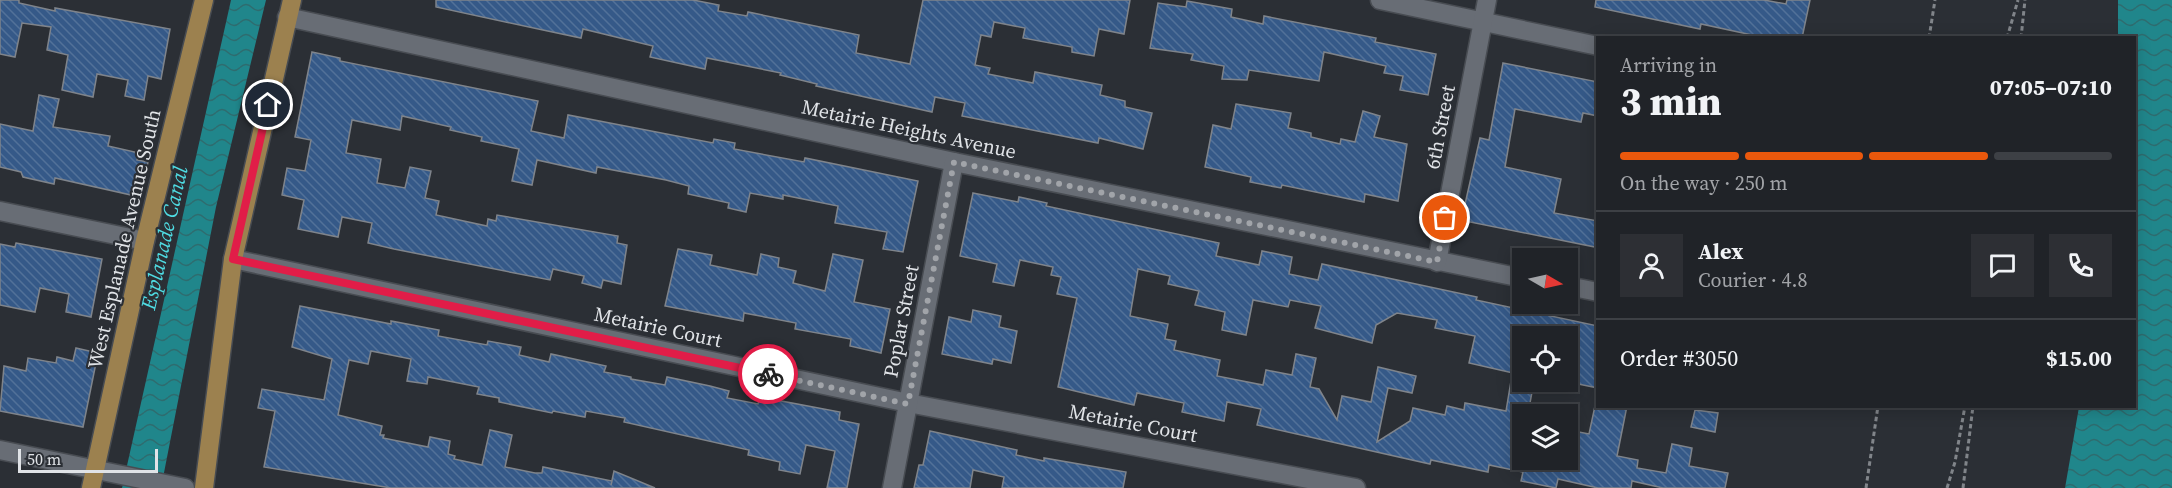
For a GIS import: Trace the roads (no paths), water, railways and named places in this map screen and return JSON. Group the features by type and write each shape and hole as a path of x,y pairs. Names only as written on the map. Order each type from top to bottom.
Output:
{"main road":[{"name":"West Esplanade Avenue South","path":"91,488 102,471 145,241 204,0"},
{"path":"204,488 233,259 290,9"}],"street":[{"path":"1380,0 1596,46"},
{"name":"6th Street","path":"1437,262 1487,0"},
{"name":"Metairie Heights Avenue","path":"290,9 954,162 1512,276"},
{"name":"Poplar Street","path":"892,488 954,162"},
{"path":"0,211 145,241"},
{"name":"Metairie Court","path":"233,259 908,404 1356,488"},
{"path":"1578,288 1596,292"},
{"path":"0,450 185,488"}],"water":[{"path":"231,0 266,0 216,207 161,488 122,488"},
{"path":"2118,0 2172,0 2172,488 2065,488 2079,408 2136,408 2136,36 2118,36"}],"water label":[{"name":"Esplanade Canal","path":"164,238"}]}
